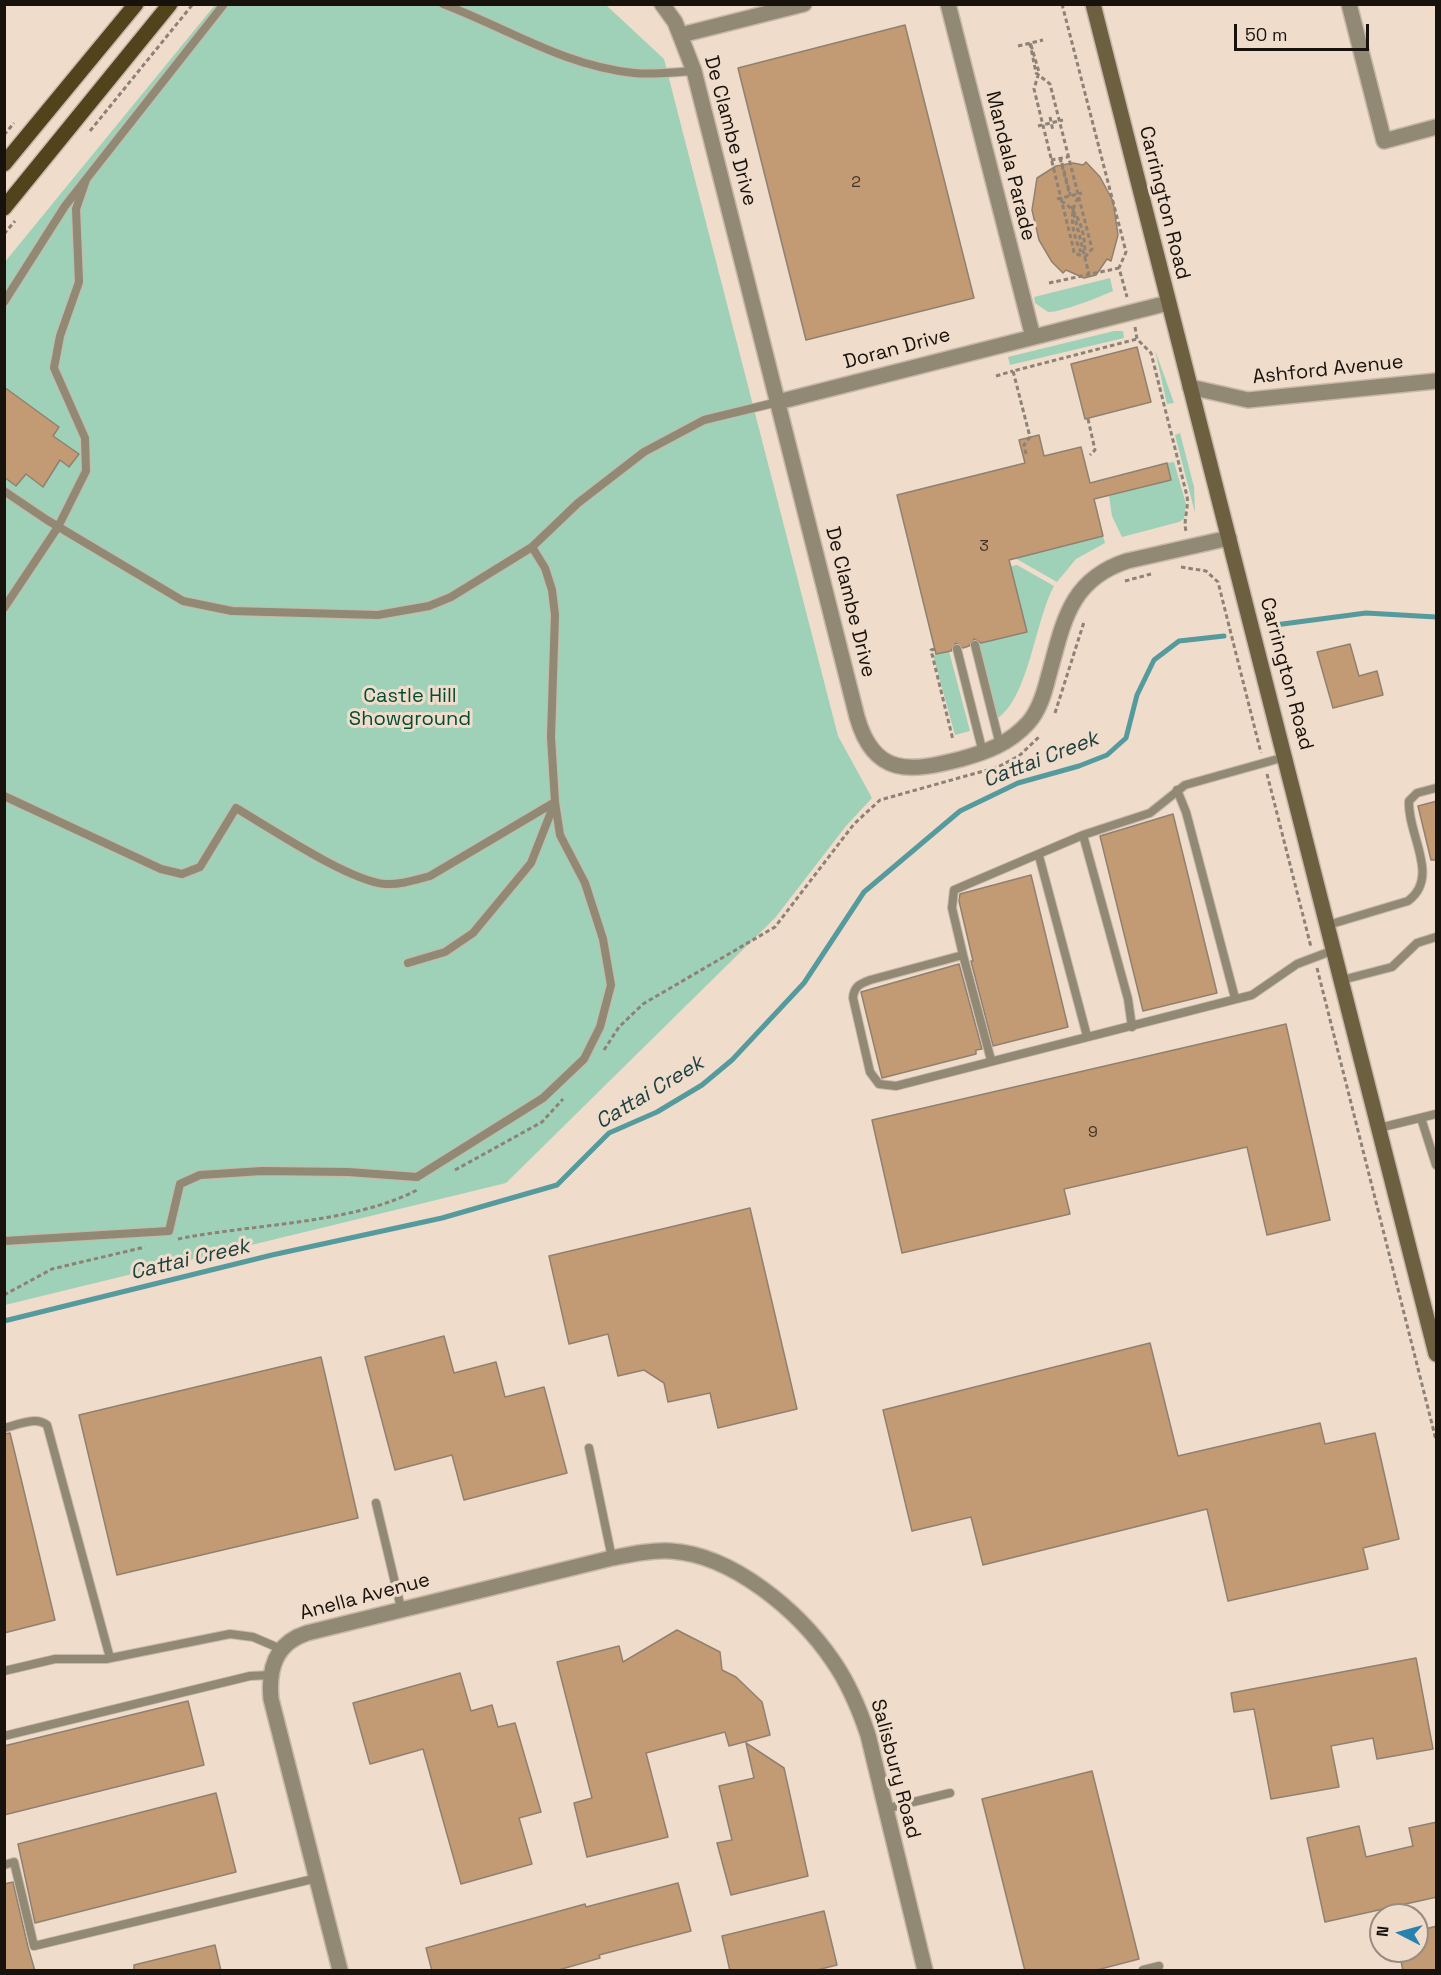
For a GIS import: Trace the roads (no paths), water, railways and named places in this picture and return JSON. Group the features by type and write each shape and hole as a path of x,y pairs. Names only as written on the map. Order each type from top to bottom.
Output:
{"main road":[{"path":"4,164 136,4"},
{"path":"4,208 170,4"},
{"name":"Carrington Road","path":"1093,4 1437,1354"}],"street":[{"name":"De Clambe Drive","path":"662,4 681,35 694,71 857,717 866,743 885,761 912,769 983,753 1000,746 1029,722 1039,706 1069,608 1087,584 1098,574 1122,562 1229,538"},
{"path":"681,35 804,4"},
{"name":"Mandala Parade","path":"948,4 1033,337"},
{"path":"1348,4 1384,141 1437,127"},
{"name":"Doran Drive","path":"778,402 1168,303"},
{"name":"Ashford Avenue","path":"1190,387 1248,400 1437,381"},
{"name":"Salisbury Road","path":"612,1558 651,1551 698,1556 749,1579 783,1607 833,1660 856,1700 868,1734 925,1971"},
{"name":"Anella Avenue","path":"281,1649 295,1637 307,1633 401,1608 612,1558"},
{"path":"281,1649 271,1675 272,1699 340,1971"}],"lane":[{"path":"4,302 65,206 224,4"},
{"path":"443,4 538,47 574,60 636,74 694,71"},
{"path":"4,608 58,527 86,471 85,438 54,368 60,336 79,282 76,208 86,180"},
{"name":"Doran Drive","path":"4,490 58,527 183,601 206,608 270,613 378,615 429,606 451,597 532,548 578,503 644,452 704,420 778,402"},
{"path":"4,1241 169,1231 180,1184 200,1175 262,1171 348,1172 417,1177 543,1098 584,1059 600,1027 611,985 599,927 585,883 560,835 555,802 551,736 555,615 549,579 532,548"},
{"path":"975,645 1000,746"},
{"path":"957,649 983,753"},
{"path":"991,1060 952,908 954,890 1083,835 1150,813 1177,790 1213,776 1286,757"},
{"path":"1328,925 1408,901 1419,894 1423,882 1422,869 1409,801 1417,793 1437,788"},
{"path":"1177,790 1186,812 1235,998"},
{"path":"4,796 160,869 182,874 200,867 236,808 343,869 384,884 407,883 430,876 555,802"},
{"path":"408,963 445,952 473,933 531,863 555,802"},
{"path":"1083,835 1128,999 1132,1027"},
{"path":"1039,855 1087,1036"},
{"path":"1342,981 1381,972 1392,967 1417,943 1437,937"},
{"path":"963,955 858,985 853,998 870,1072 879,1084 896,1086 1087,1036 1132,1027 1252,994 1297,964 1334,950"},
{"path":"1379,1128 1437,1114"},
{"path":"1421,1118 1437,1165"},
{"path":"4,1428 33,1421 41,1421 48,1425 110,1658"},
{"path":"589,1448 612,1558"},
{"path":"376,1503 401,1608"},
{"path":"4,1671 55,1659 110,1658 230,1634 253,1637 281,1649"},
{"path":"4,1736 250,1676 271,1675"},
{"path":"885,1809 950,1794"},
{"path":"4,1865 14,1862 34,1946 316,1878"},
{"path":"1143,1971 1159,1966"}],"waterway":[{"name":"Cattai Creek","path":"1275,625 1366,613 1436,617"},
{"name":"Cattai Creek","path":"4,1321 272,1255 442,1218 557,1185 609,1133 657,1112 702,1085 732,1060 804,983 864,892 960,811 1018,783 1079,766 1107,755 1126,738 1137,695 1154,660 1179,641 1224,636"}],"park label":[{"name":"Castle Hill Showground","path":"410,708"}]}
